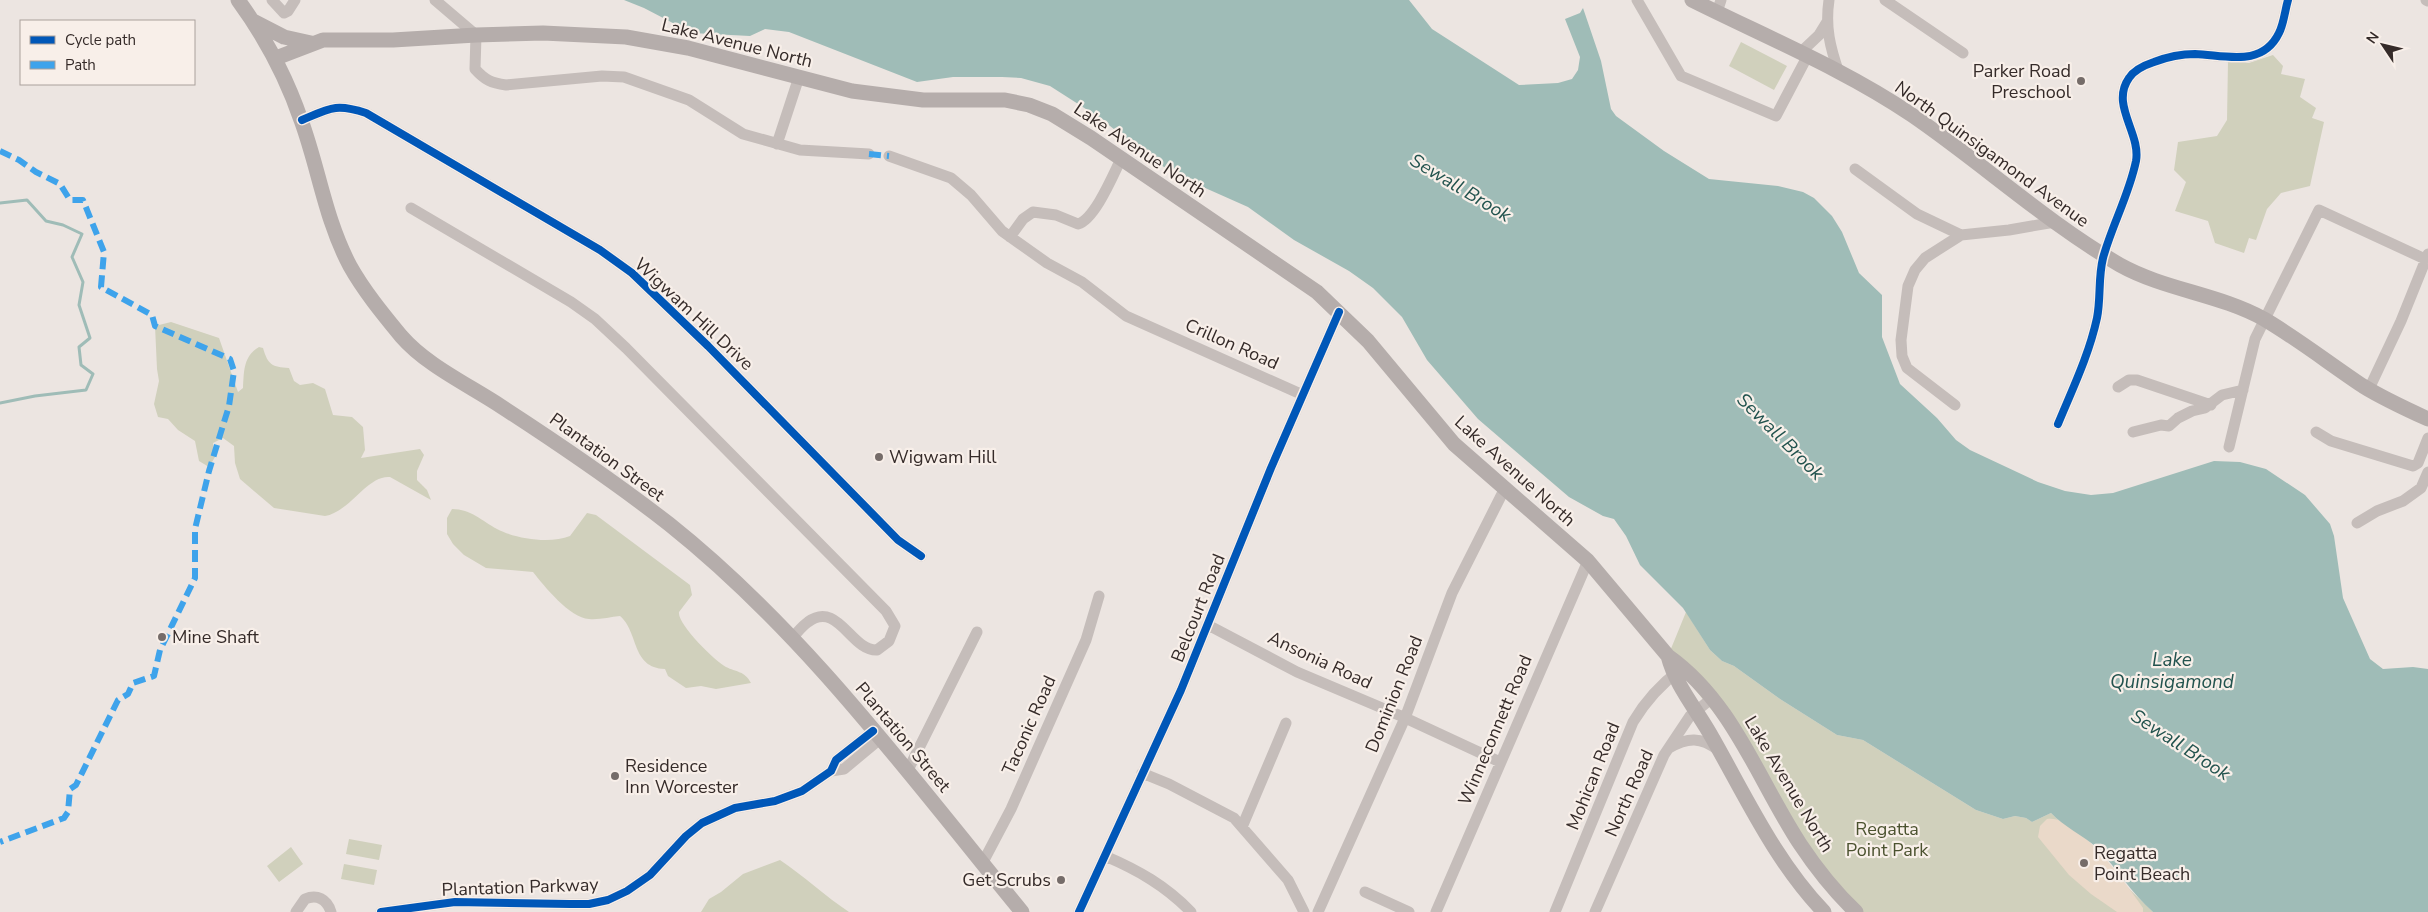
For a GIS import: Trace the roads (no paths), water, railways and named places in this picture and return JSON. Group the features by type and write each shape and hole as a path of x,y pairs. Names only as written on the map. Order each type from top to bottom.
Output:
{"main road":[{"name":"Plantation Street","path":"238,0 276,58 302,120 321,192 340,244 362,285 404,339 442,369 603,475 668,524 725,573 792,638 908,770 1022,912"},
{"name":"North Quinsigamond Avenue","path":"1692,0 1719,6 1913,116 2055,222 2104,255 2142,275 2225,302 2264,320 2369,389 2428,419"},
{"path":"253,21 284,37 312,43"},
{"name":"Lake Avenue North","path":"312,43 323,40 393,40 543,33 626,37 688,48 849,91 895,98 936,101 1005,100 1029,105 1064,121 1296,276 1339,312 1368,341 1444,434 1504,490 1588,561 1668,656 1678,671 1696,710 1781,857 1824,912"},
{"path":"276,58 312,43"},
{"name":"Lake Avenue North","path":"1678,671 1711,699 1734,727 1800,843 1837,892 1856,912"}],"street":[{"path":"272,0 284,13 288,11 295,0"},
{"path":"435,0 476,35 474,69 484,79 492,83 506,85 602,76 624,77 682,96 732,129 777,144 800,150 869,154"},
{"path":"1637,0 1681,76 1776,116 1804,55 1827,22"},
{"path":"1829,0 1828,40 1839,73"},
{"path":"1885,0 1962,53"},
{"path":"2058,424 2086,353 2097,317 2100,271 2104,255 2127,195 2136,156 2136,142 2123,102 2124,88 2128,79 2145,65 2176,55 2196,54 2234,58 2260,53 2271,45 2279,32 2288,0"},
{"path":"777,144 799,77"},
{"name":"Wigwam Hill Drive","path":"302,120 327,109 346,106 366,113 600,250 632,273 781,419 898,540 921,556"},
{"name":"Crillon Road","path":"889,156 951,178 971,195 996,226 1047,263 1082,282 1118,311 1146,326 1303,395"},
{"path":"1010,237 1023,219 1032,212 1056,215 1078,224 1082,223 1098,203 1121,159"},
{"path":"1855,168 1918,214 1961,235"},
{"path":"411,208 572,302 595,319 886,611 895,626 889,642 877,650 866,647 836,620 828,618 816,618 808,622 792,638"},
{"path":"2229,447 2251,350 2319,210 2427,257 2401,321 2369,389"},
{"path":"1955,405 1908,368 1902,356 1901,340 1908,286 1915,270 1925,258 1961,235 2009,230 2055,222"},
{"name":"Belcourt Road","path":"1079,912 1208,625 1267,476 1339,312"},
{"path":"2118,388 2129,380 2142,380 2210,405"},
{"path":"2133,432 2161,425 2169,426 2192,410 2210,405 2222,396 2243,390"},
{"path":"2316,432 2331,440 2413,466 2418,463 2428,438"},
{"path":"2357,523 2376,511 2403,501 2421,488 2428,472"},
{"name":"Dominion Road","path":"1318,912 1405,718 1452,593 1504,490"},
{"name":"Winneconnett Road","path":"1436,912 1588,561"},
{"name":"Taconic Road","path":"982,864 1011,810 1086,640 1099,596"},
{"name":"Ansonia Road","path":"1208,625 1297,672 1405,718 1500,762"},
{"path":"908,770 977,632"},
{"name":"Mohican Road","path":"1555,912 1633,722 1645,704 1678,671"},
{"name":"North Road","path":"1597,908 1668,749 1684,723 1696,710 1711,699"},
{"path":"1242,827 1286,722"},
{"name":"Plantation Parkway","path":"380,912 455,902 570,904 604,901 627,891 650,875 690,832 707,820 735,808 766,803 794,795 830,771 836,760 876,735"},
{"path":"1668,749 1679,742 1696,739 1710,744 1720,752"},
{"path":"1142,773 1223,812 1242,827 1288,880 1304,912"},
{"path":"1105,856 1144,874 1165,888 1190,912"},
{"path":"1365,892 1409,912"},
{"path":"296,912 305,899 316,897 326,901 331,912"},
{"path":"1597,908 1608,912"}],"water":[{"name":"Lake Quinsigamond","path":"624,0 1409,0 1432,29 1519,85 1558,83 1572,79 1578,70 1580,57 1565,19 1580,13 1583,8 1601,61 1611,109 1616,116 1664,151 1709,179 1778,186 1803,192 1814,198 1832,216 1842,232 1859,273 1882,295 1882,337 1900,384 1937,418 1956,440 1970,450 2038,482 2065,491 2091,495 2113,493 2214,461 2240,462 2266,469 2305,495 2330,524 2334,536 2343,598 2370,659 2383,669 2413,667 2428,669 2428,912 2153,912 2097,848 2051,813 2032,822 2026,818 2015,816 2003,819 1976,810 1863,740 1837,735 1780,699 1734,666 1722,661 1710,650 1683,608 1640,565 1626,536 1614,519 1603,516 1569,497 1478,419 1427,360 1402,317 1373,288 1349,271 1294,240 1248,207 1176,175 1149,157 1100,118 1050,86 1021,78 1002,77 953,77 917,82 789,32 765,29 750,36 692,33 644,8"}],"waterway":[{"path":"0,203 27,200 46,221 63,225 82,234 72,257 83,282 79,305 90,338 79,347 81,365 93,374 86,390 35,396 0,403"}],"place":[{"name":"Parker Road Preschool","path":"2081,81"},
{"name":"Wigwam Hill","path":"879,457"},
{"name":"Mine Shaft","path":"162,637"},
{"name":"Residence Inn Worcester","path":"615,776"},
{"name":"Regatta Point Beach","path":"2084,863"},
{"name":"Get Scrubs","path":"1061,880"}],"water label":[{"name":"Sewall Brook","path":"1461,187"},
{"name":"Sewall Brook","path":"1781,436"},
{"name":"Sewall Brook","path":"2181,744"}],"park label":[{"name":"Regatta Point Park","path":"1887,840"}]}
